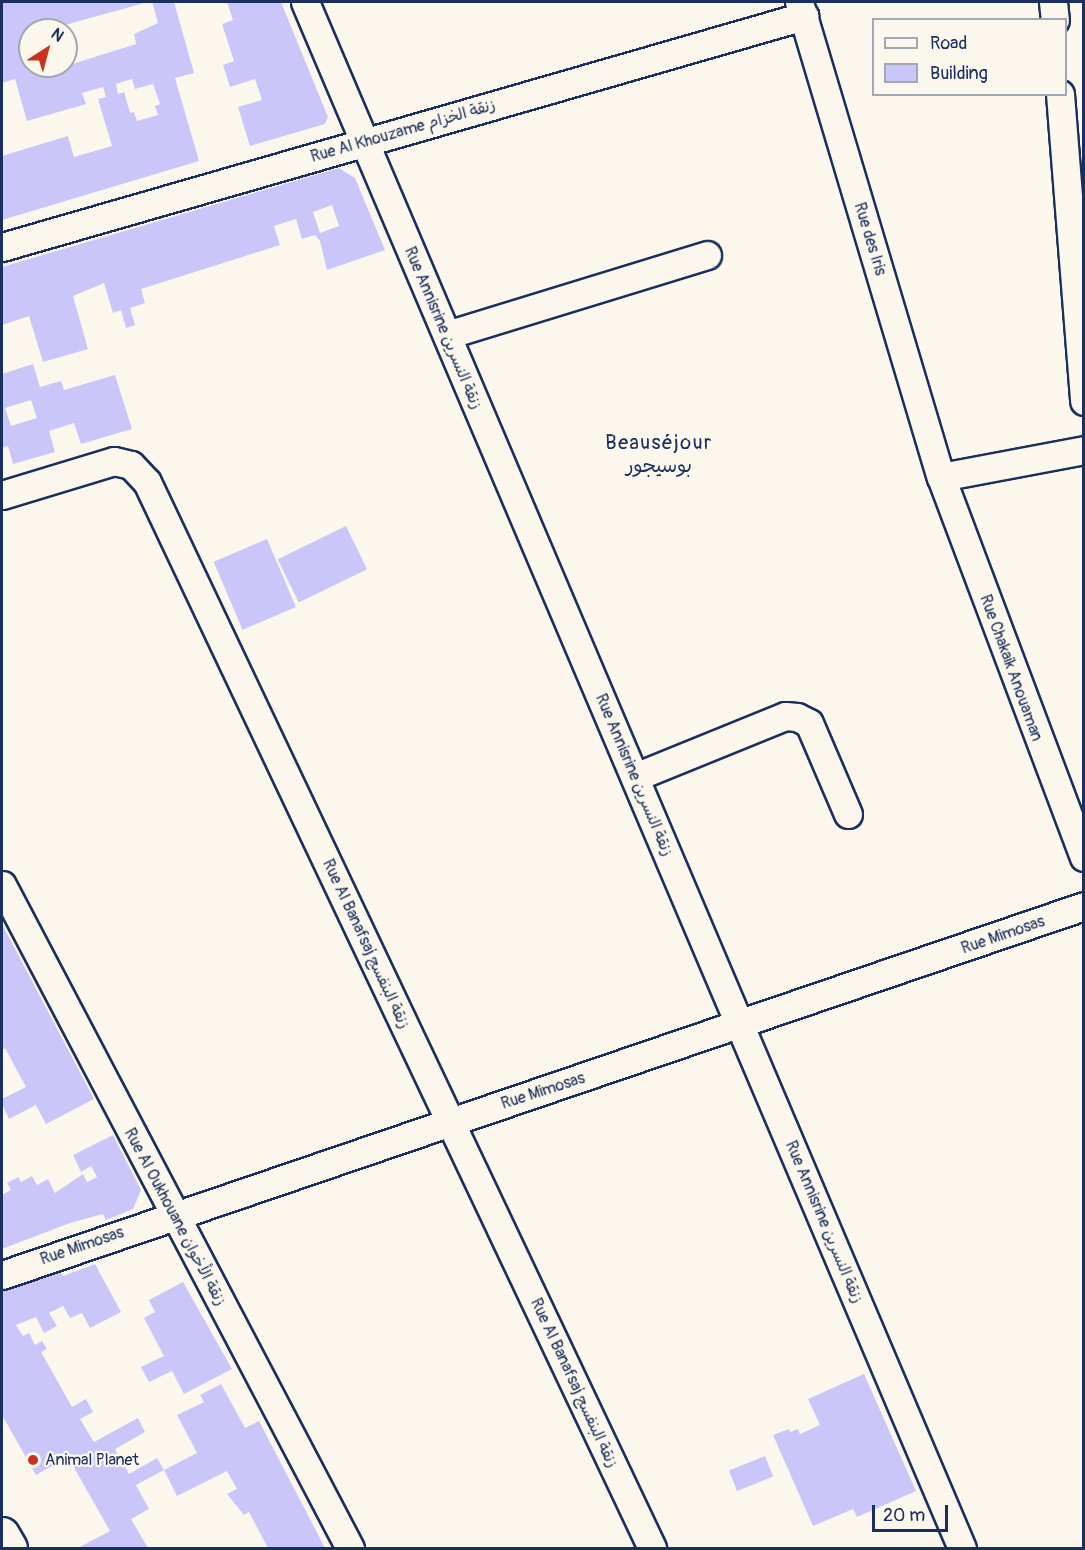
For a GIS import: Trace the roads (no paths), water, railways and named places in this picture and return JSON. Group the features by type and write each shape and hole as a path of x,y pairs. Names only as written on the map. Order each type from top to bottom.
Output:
{"main road":[{"path":"2,1534 10,1548"}],"street":[{"name":"Rue Annisrine زنقة النسرين","path":"305,2 962,1548"},
{"path":"1053,2 1055,18"},
{"name":"Rue Al Khouzame زنقة الخزام","path":"2,247 364,142 802,9"},
{"name":"Rue des Iris","path":"802,9 941,477"},
{"path":"1060,96 1083,401"},
{"path":"447,335 707,255"},
{"path":"941,477 1083,450"},
{"name":"Rue Al Banafsaj زنقة البنفسج","path":"2,495 114,461 131,465 147,482 652,1548"},
{"name":"Rue Chakaik Anouaman","path":"941,477 1083,857"},
{"path":"635,777 785,716 797,717 809,723 848,814"},
{"name":"Rue Al Oukhouane زنقة الأخوان","path":"2,885 350,1548"},
{"name":"Rue Mimosas","path":"2,1275 173,1214 740,1026 1083,906"}],"place":[{"name":"Animal Planet","path":"33,1460"}],"district":[{"name":"Beauséjour بوسيجور","path":"659,454"}]}
